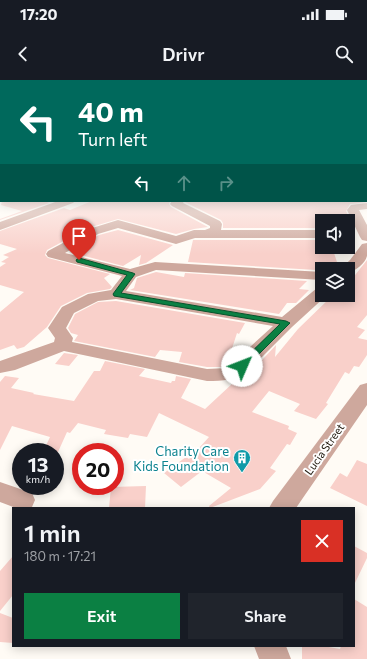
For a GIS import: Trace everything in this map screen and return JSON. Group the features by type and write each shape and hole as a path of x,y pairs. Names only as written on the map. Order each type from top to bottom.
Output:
{"street":[{"path":"0,226 66,202"},
{"path":"177,202 176,204 216,224 216,229 210,233"},
{"path":"355,233 365,234 353,210 358,205"},
{"path":"315,234 272,235 210,233 194,234 176,240 118,224 112,225 76,240 53,254 131,274 155,266 315,276"},
{"path":"355,264 367,247"},
{"path":"116,294 131,274"},
{"path":"62,345 64,338 57,328 68,310 94,297 116,294 286,323"},
{"path":"0,367 8,366 62,345 207,375 224,375 234,372 242,366 315,297"},
{"name":"Lucia Street","path":"283,507 367,390"},
{"path":"0,492 23,500"},
{"path":"270,647 275,659"}],"building":[{"path":"2,202 49,203 0,220 22,211 1,205"},
{"path":"90,202 170,202 171,207 208,227 176,234 118,219 88,228 47,250 45,255 48,258 110,274 104,278 112,287 110,289 87,293 61,306 47,327 24,347 17,349 14,345 0,350 0,312 24,292 0,285 0,267 6,263 1,262 9,257 3,255 17,249 0,244 0,231 64,208 70,210"},
{"path":"185,202 367,202 350,204 346,211 348,214 315,214 315,228 223,228 223,223 221,220"},
{"path":"118,230 173,245 146,263 139,265 141,255 123,266 69,252 99,235"},
{"path":"193,240 315,240 315,254 334,254 337,262 315,262 315,270 188,262"},
{"path":"367,260 367,315 357,327 365,330 358,338 367,340 367,355 359,367 354,366 349,374 345,372 326,403 328,404 316,419 294,411 300,404 269,391 252,412 289,426 288,429 297,433 290,445 287,444 270,468 276,471 260,489 210,507 231,488 202,471 181,487 164,473 186,457 189,459 209,437 159,413 147,437 130,434 128,438 104,434 106,430 78,423 70,433 67,432 62,443 47,443 50,437 12,426 0,450 0,382 5,376 19,378 11,388 34,393 33,394 74,401 94,371 100,371 105,361 145,369 139,376 171,383 172,381 175,381 176,376 191,379 181,398 205,409 233,383 229,381 230,380 252,371 276,345 275,357 298,329 326,302 355,302 355,275"},
{"path":"156,272 184,277 185,273 307,281 299,289 309,290 296,303 287,303 279,314 130,290 134,288 137,278"},
{"path":"116,301 245,323 239,334 237,333 226,367 207,367 179,362 182,352 160,350 155,357 74,341 78,335 71,333 68,328 75,314 98,302"},
{"path":"64,353 78,355 69,366 55,364"},
{"path":"357,460 367,464 367,506 330,488 340,473 347,477"},
{"path":"146,486 145,507 109,507 110,495 124,495 124,487"},
{"path":"355,547 367,553 367,558 355,583"},
{"path":"12,557 12,596 0,611 0,571"},
{"path":"355,600 367,607 367,659 302,659 302,647 329,647 340,649 341,647 355,647"},
{"path":"0,613 12,618 12,643 0,642"}],"place":[{"name":"Charity Care Kids Foundation","path":"242,473"}],"route":[{"path":"79,260 131,274 116,294 286,323 242,366"}]}
